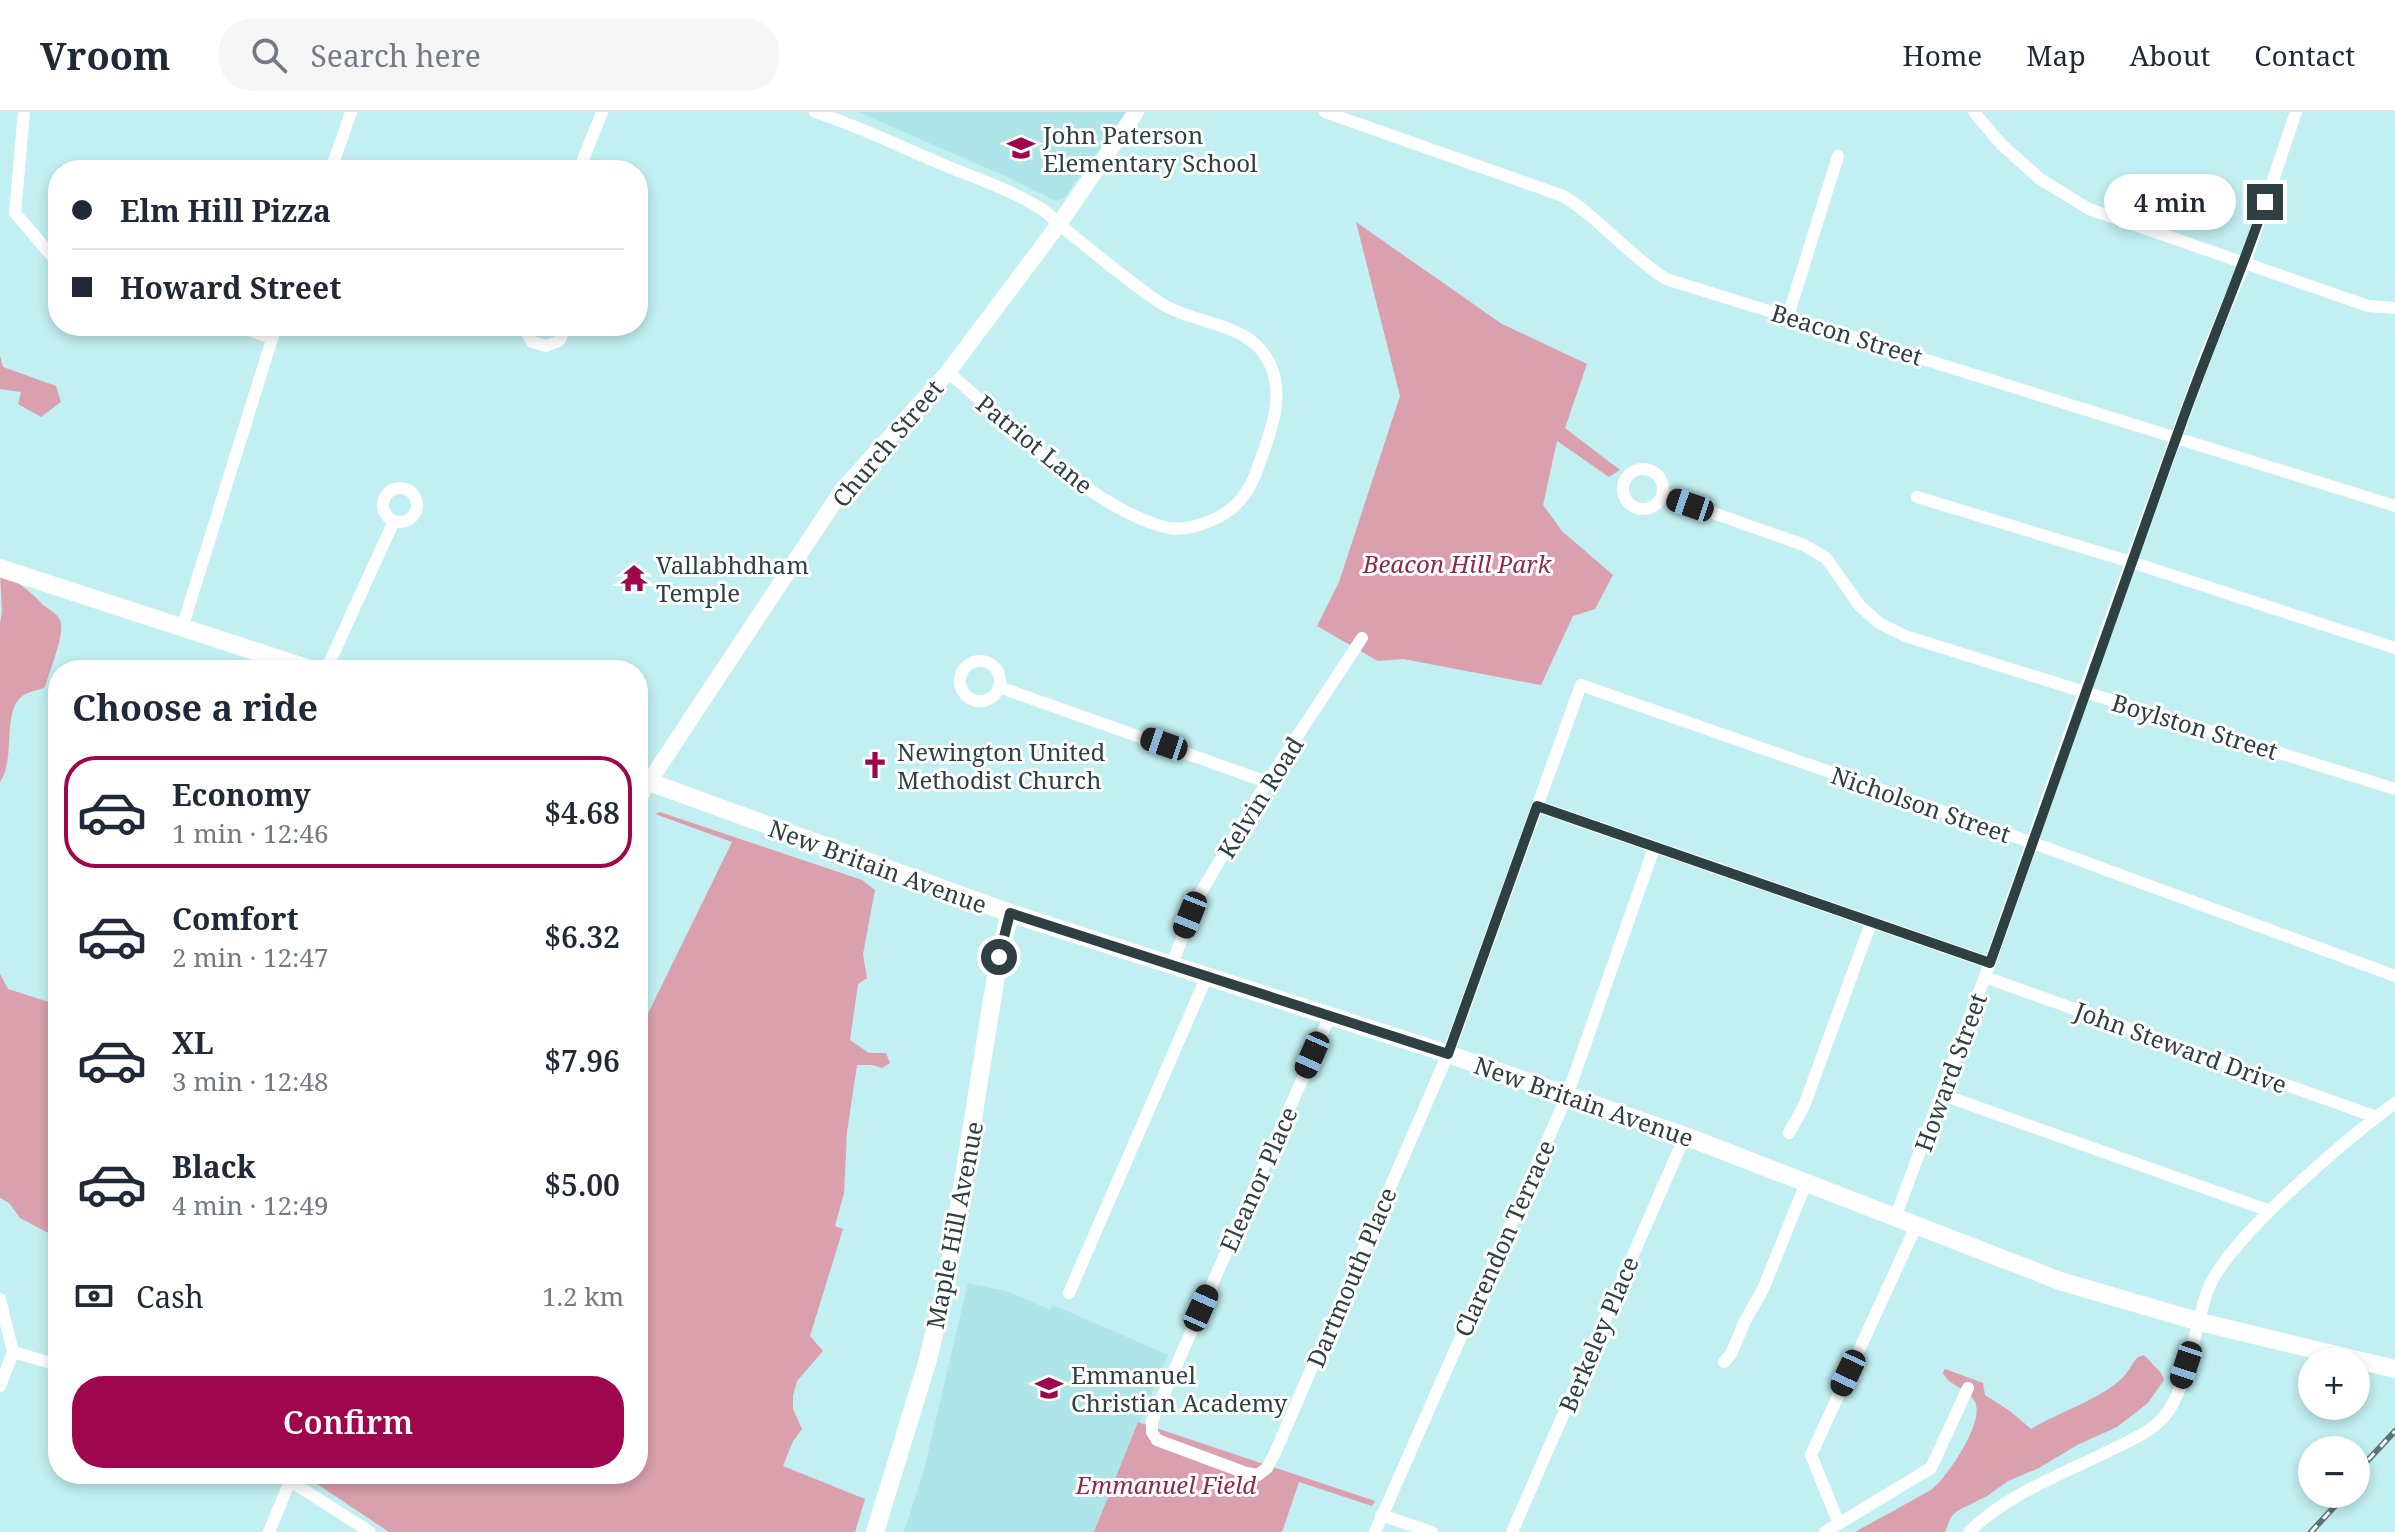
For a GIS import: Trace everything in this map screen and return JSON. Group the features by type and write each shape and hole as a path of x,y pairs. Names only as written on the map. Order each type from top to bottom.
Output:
{"main road":[{"path":"0,568 282,660"},
{"name":"New Britain Avenue","path":"648,781 1010,913 1448,1054 1685,1136 2060,1281 2200,1322 2395,1369"},
{"name":"Maple Hill Avenue","path":"875,1532 927,1363 947,1281 999,957 1010,913"}],"street":[{"path":"24,112 15,213 48,251"},
{"path":"334,160 351,112"},
{"path":"583,160 602,112"},
{"name":"Patriot Lane","path":"815,112 986,182 1043,210 1163,305 1225,326 1248,340 1266,358 1275,381 1277,408 1254,479 1243,499 1222,517 1199,526 1171,528 1141,518 1075,480 948,372"},
{"name":"Church Street","path":"648,774 842,490 948,372 1059,224 1136,112"},
{"name":"Beacon Street","path":"1325,112 1563,196 1585,209 1643,264 1666,279 2395,506"},
{"path":"1974,112 2001,144 2040,179 2089,209 2368,306 2395,308"},
{"name":"Howard Street","path":"1895,1218 1943,1095 2207,352 2245,263 2296,112"},
{"path":"1788,316 1838,156"},
{"path":"182,628 273,336"},
{"path":"527,336 532,342 546,346 559,341 561,336"},
{"name":"Boylston Street","path":"1662,495 1804,545 1826,558 1860,606 1879,623 1905,636 2395,789"},
{"path":"1917,497 2131,562 2395,648"},
{"path":"331,660 394,521"},
{"name":"Kelvin Road","path":"1172,964 1198,897 1267,782 1362,638"},
{"name":"Nicholson Street","path":"1537,806 1581,685 2033,843 2395,976"},
{"path":"999,687 1267,782"},
{"path":"1448,1054 1537,806 1990,963"},
{"name":"Clarendon Terrace","path":"1375,1532 1567,1096 1654,848"},
{"path":"1789,1133 1804,1106 1871,923"},
{"path":"1069,1293 1207,976"},
{"name":"John Steward Drive","path":"1985,977 2376,1117"},
{"name":"Eleanor Place","path":"1236,1470 1157,1440 1152,1432 1152,1421 1330,1016"},
{"name":"Dartmouth Place","path":"1236,1470 1258,1475 1267,1468 1274,1455 1448,1054"},
{"path":"1943,1095 2270,1211"},
{"path":"1969,1532 1990,1511 2140,1436 2164,1417 2177,1392 2200,1322 2206,1292 2218,1267 2270,1211 2395,1103"},
{"name":"Berkeley Place","path":"1512,1532 1685,1136"},
{"path":"1724,1362 1732,1353 1763,1289 1806,1183"},
{"path":"1839,1524 1811,1455 1916,1226"},
{"path":"0,1299 13,1352 0,1386"},
{"path":"13,1352 48,1362"},
{"path":"1825,1532 1931,1468 1968,1388"},
{"path":"269,1532 283,1484"},
{"path":"296,1484 370,1532"},
{"path":"1381,1515 1432,1532"}],"shaded area":[{"name":"John Paterson Elementary School","path":"858,112 1127,112 1064,198 1056,201"},
{"name":"Emmanuel Christian Academy","path":"968,1283 1009,1292 1050,1310 1053,1305 1168,1355 1094,1532 904,1532 924,1470"}],"green space":[{"name":"Beacon Hill Park","path":"1356,222 1502,324 1587,364 1565,428 1620,470 1609,477 1557,441 1543,505 1562,531 1613,575 1595,609 1573,616 1541,685 1403,659 1378,661 1317,626 1339,582 1400,396"},
{"path":"0,356 3,367 56,386 61,402 41,417 18,404 21,392 0,389"},
{"path":"0,574 27,590 56,615 61,626 54,660 48,660 45,687 24,695 15,705 5,772 0,782 0,624"},
{"path":"660,812 862,880 875,890 863,954 867,978 858,984 850,1040 869,1053 886,1053 890,1063 882,1068 857,1065 847,1132 844,1193 835,1226 843,1229 810,1336 823,1351 797,1381 793,1409 802,1429 793,1441 783,1466 865,1499 855,1532 389,1532 317,1484 648,1484 648,1014 732,842 655,814"},
{"path":"0,974 8,989 48,1002 48,1233 20,1218 9,1203 0,1198"},
{"path":"2144,1355 2164,1380 2148,1403 2117,1427 2008,1481 1957,1511 1945,1532 1855,1532 1931,1490 1963,1449 1975,1422 1975,1402 1946,1378 1943,1373 1945,1369 1983,1383 1985,1395 2031,1429 2109,1388 2122,1378 2138,1357"},
{"name":"Emmanuel Field","path":"1138,1422 1375,1501 1372,1506 1299,1482 1282,1532 1094,1532"}],"railway":[{"path":"2370,1458 2395,1431"},
{"path":"2311,1532 2333,1508"}],"place":[{"name":"John Paterson Elementary School","path":"1021,148"},
{"name":"Vallabhdham Temple","path":"634,578"},
{"name":"Newington United Methodist Church","path":"875,765"},
{"name":"Emmanuel Christian Academy","path":"1049,1388"}],"route":[{"path":"999,957 1010,913 1448,1054 1537,806 1990,963 2121,588 2207,352 2245,263 2265,202"}]}
